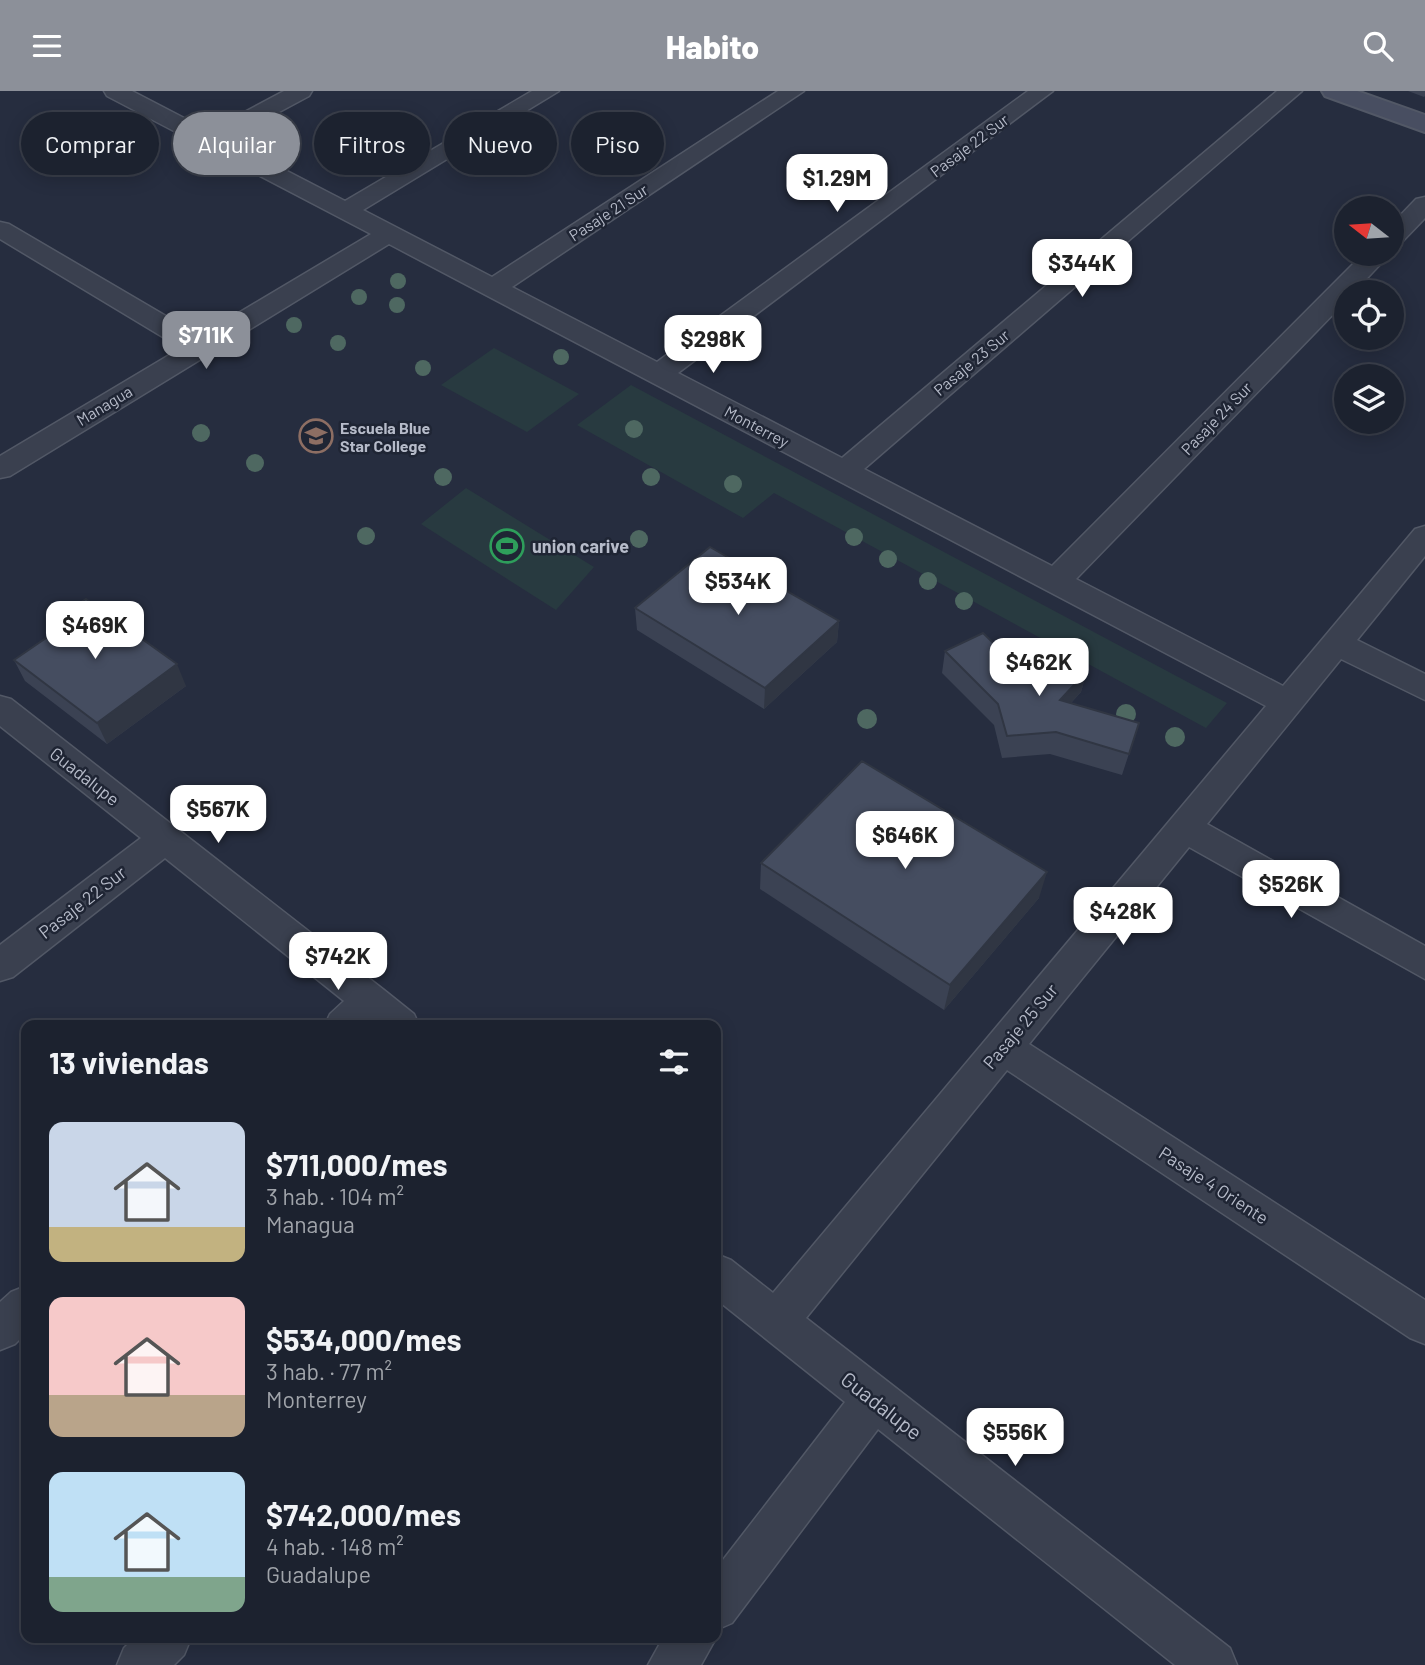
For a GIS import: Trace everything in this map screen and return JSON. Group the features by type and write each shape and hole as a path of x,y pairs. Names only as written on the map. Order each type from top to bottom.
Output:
{"street":[{"name":"Monterrey","path":"115,91 173,121"},
{"path":"262,112 301,91"},
{"path":"345,211 548,91"},
{"name":"Pasaje 21 Sur","path":"493,288 793,91"},
{"name":"Pasaje 22 Sur","path":"659,375 1042,91"},
{"name":"Pasaje 23 Sur","path":"844,471 1291,91"},
{"path":"1334,91 1425,124"},
{"name":"Monterrey","path":"276,175 1287,702"},
{"path":"1404,226 1425,204"},
{"path":"0,229 199,347"},
{"name":"Managua","path":"0,469 389,233"},
{"name":"Pasaje 24 Sur","path":"1056,582 1365,266"},
{"name":"Pasaje 25 Sur","path":"776,1322 1425,536"},
{"path":"1336,643 1425,688"},
{"name":"Guadalupe","path":"0,708 395,1020"},
{"path":"1184,828 1425,964"},
{"name":"Pasaje 22 Sur","path":"0,966 165,838"},
{"path":"349,1020 371,1001"},
{"name":"Pasaje 4 Oriente","path":"1003,1047 1425,1324"},
{"name":"Guadalupe","path":"721,1278 1203,1662"},
{"path":"0,1329 21,1310"},
{"path":"721,1600 874,1399"},
{"path":"141,1665 162,1643"},
{"path":"671,1665 688,1643"}],"shaded area":[{"path":"494,348 579,394 527,432 441,385"},
{"path":"631,385 1227,703 1206,728 774,493 743,518 577,425"},
{"name":"union carive","path":"466,488 594,567 556,610 421,524"}],"building":[{"path":"710,547 839,621 765,688 635,608"},
{"path":"86,599 177,664 97,723 14,660 62,627 53,621"},
{"path":"983,633 1039,687 1066,659 1087,671 1060,700 1139,723 1129,754 1056,732 1007,736 998,704 945,651"},
{"path":"862,761 1047,872 950,985 761,863"}],"place":[{"name":"Escuela Blue Star College","path":"316,436"},
{"name":"union carive","path":"507,546"}]}
